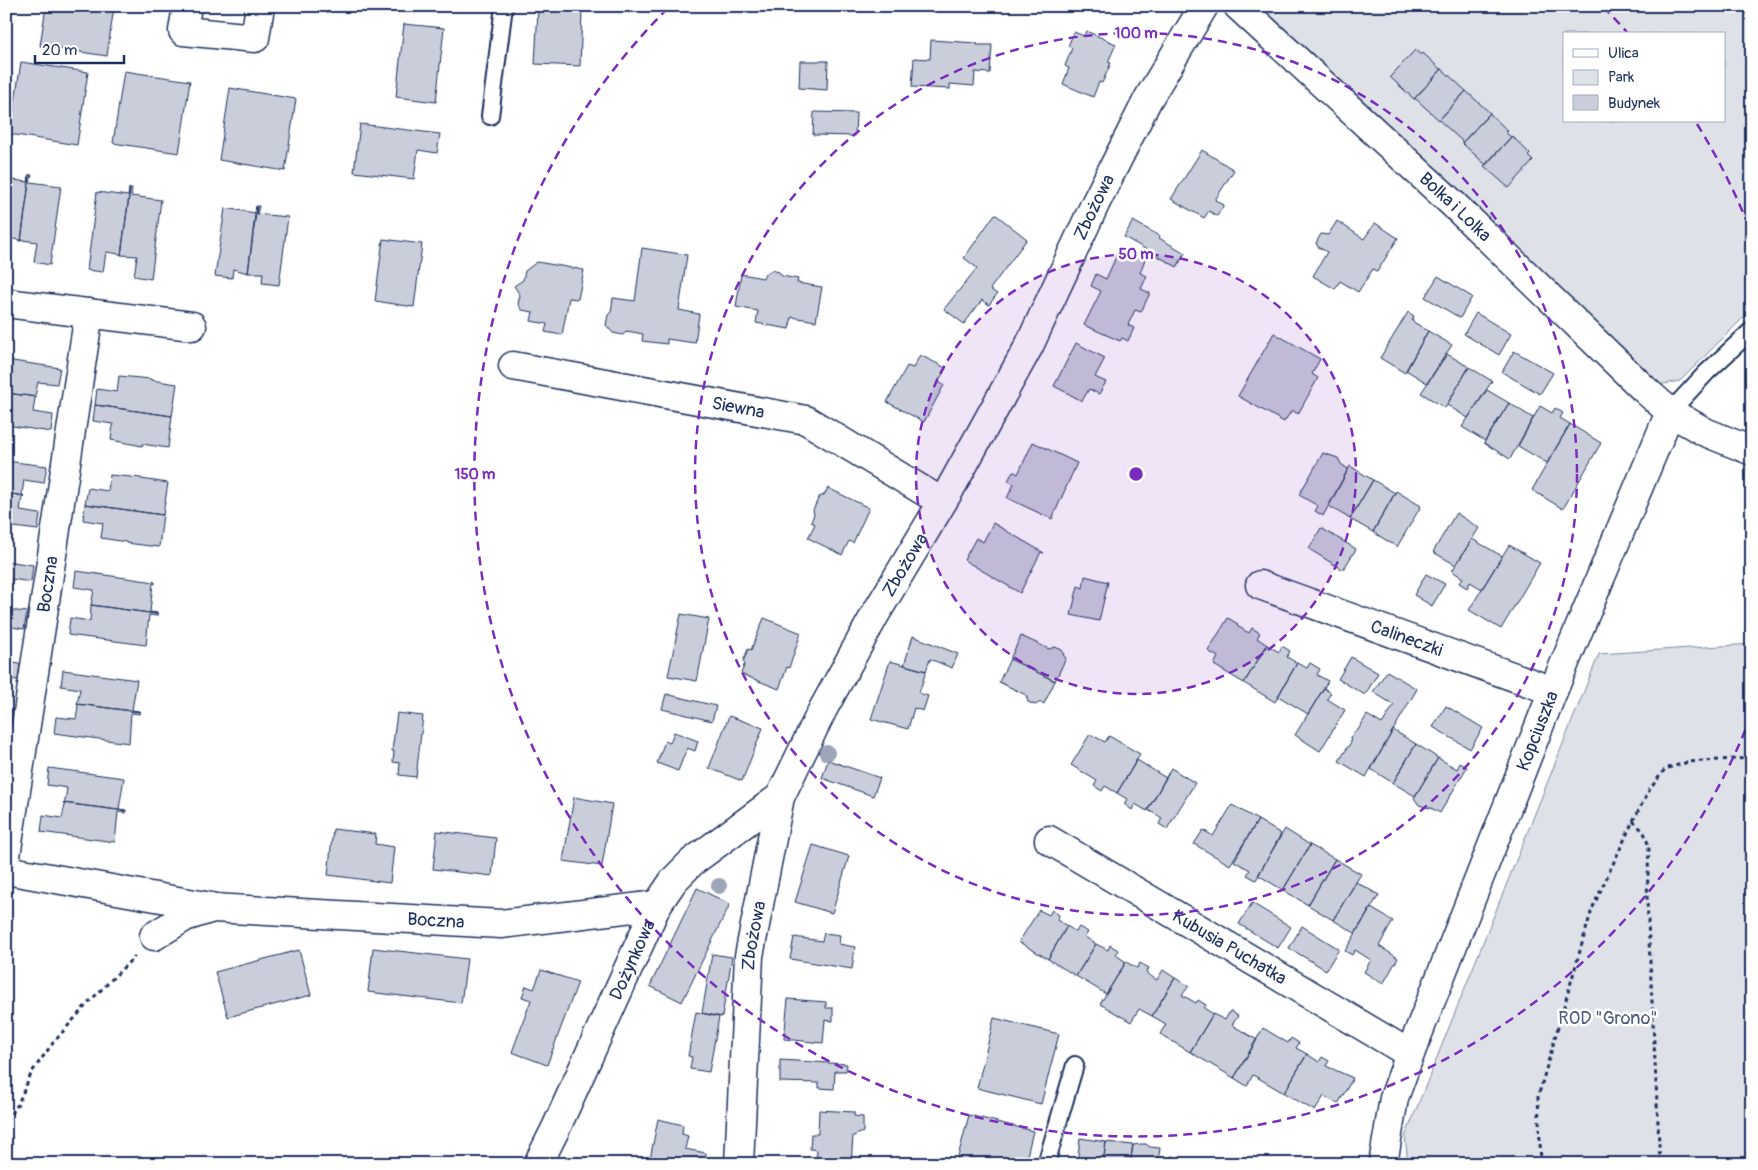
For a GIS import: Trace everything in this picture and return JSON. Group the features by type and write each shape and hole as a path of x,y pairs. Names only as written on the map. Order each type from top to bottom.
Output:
{"street":[{"path":"187,6 183,31 255,38 260,6"},
{"name":"Zbożowa","path":"739,1164 749,956 780,798 823,709 876,613 942,502 1028,346 1096,202 1148,100 1204,6"},
{"name":"Bolka i Lolka","path":"1238,6 1452,203 1670,412 1705,432 1752,451"},
{"path":"6,303 192,326"},
{"name":"Boczna","path":"6,856 89,313"},
{"name":"Siewna","path":"513,366 806,420 942,502"},
{"name":"Kopciuszka","path":"1383,1164 1394,1098 1410,1054 1552,691 1670,412"},
{"name":"Calineczki","path":"1260,585 1552,691"},
{"name":"Dożynkowa","path":"538,1164 657,905 674,880 692,862 780,798"},
{"name":"Kubusia Puchatka","path":"1049,840 1410,1054"},
{"name":"Boczna","path":"6,870 212,908 501,924 657,905"},
{"name":"Boczna","path":"154,936 185,917 212,908"}],"lane":[{"path":"490,116 504,6"},
{"name":"Kopciuszka","path":"1670,412 1706,373 1752,330"},
{"path":"1046,1164 1074,1065"}],"path":[{"path":"1541,1164 1538,1097 1592,909 1633,821 1650,789 1665,769 1688,762 1752,758"},
{"path":"1633,821 1644,832 1649,847 1647,900 1660,1164"},
{"path":"6,1120 17,1106 32,1072 53,1043 88,1003 154,936"}],"green space":[{"path":"1259,6 1752,6 1752,309 1680,381 1658,385"},
{"name":"ROD \"Grono\"","path":"1752,644 1752,1164 1408,1164 1405,1137 1599,654"}],"building":[{"path":"46,6 114,6 107,56 40,46"},
{"path":"668,6 668,9 629,7"},
{"path":"538,9 582,11 580,66 535,64"},
{"path":"404,24 444,28 436,102 396,97"},
{"path":"1086,31 1116,44 1108,62 1111,63 1102,83 1099,82 1093,97 1063,84 1069,68 1065,66 1072,48 1068,46 1074,32 1084,36"},
{"path":"931,40 992,45 990,73 975,72 974,86 950,84 950,89 912,87 914,58 930,59"},
{"path":"1415,50 1421,55 1423,53 1442,69 1414,99 1390,77"},
{"path":"800,61 828,61 827,90 799,88"},
{"path":"21,62 88,72 77,145 10,134"},
{"path":"1442,69 1466,91 1439,120 1414,99"},
{"path":"124,71 190,81 179,153 113,143"},
{"path":"230,88 296,99 285,171 219,160"},
{"path":"1466,91 1490,113 1462,143 1439,120"},
{"path":"814,112 856,113 855,136 813,135"},
{"path":"1490,113 1508,131 1505,132 1511,137 1486,165 1462,143"},
{"path":"360,124 440,134 437,153 418,150 414,179 354,172"},
{"path":"1512,136 1530,154 1528,156 1533,161 1509,188 1484,166"},
{"path":"1202,150 1234,170 1215,200 1224,205 1217,216 1209,211 1204,218 1171,199"},
{"path":"29,174 21,241 6,238 6,179 28,182"},
{"path":"30,175 32,175 30,182 61,186 50,265 34,262 37,242 21,241"},
{"path":"129,188 121,255 106,252 103,272 87,270 97,192 128,196"},
{"path":"130,189 132,189 131,196 161,200 151,279 134,276 137,256 121,255"},
{"path":"256,206 248,273 233,269 232,278 215,276 225,208 255,213"},
{"path":"257,206 259,206 257,214 288,217 279,285 262,283 263,273 248,273"},
{"path":"995,214 1027,239 990,289 997,294 989,305 982,300 964,324 944,309 977,268 964,258"},
{"path":"1133,221 1185,253 1177,267 1124,237"},
{"path":"1337,221 1364,239 1375,223 1398,238 1377,272 1373,269 1358,292 1340,281 1335,289 1313,276 1327,252 1318,247 1316,243 1321,234 1328,235"},
{"path":"383,239 422,244 414,307 375,301"},
{"path":"642,248 687,255 679,310 699,314 695,343 667,339 667,344 642,341 643,334 627,331 623,335 613,333 606,325 608,315 611,312 613,298 635,301"},
{"path":"1120,248 1145,259 1140,273 1147,276 1141,289 1150,293 1141,312 1135,310 1128,325 1134,328 1128,341 1122,338 1120,341 1084,325 1101,291 1091,286 1096,274 1106,279"},
{"path":"537,262 584,270 578,299 569,298 562,335 545,332 547,324 531,321 533,312 522,310 518,304 520,295 514,286 523,280 525,271"},
{"path":"771,270 779,272 782,276 798,279 797,283 822,287 816,321 792,317 789,329 756,323 758,311 736,307 741,274 763,278"},
{"path":"1438,276 1472,297 1460,318 1425,297"},
{"path":"1408,312 1414,316 1412,321 1428,331 1405,373 1380,358"},
{"path":"1476,313 1511,334 1499,355 1464,334"},
{"path":"1428,331 1452,345 1427,383 1406,370"},
{"path":"1274,333 1320,359 1312,374 1318,378 1298,414 1292,410 1284,422 1238,396"},
{"path":"1076,343 1105,358 1095,377 1106,382 1099,394 1089,389 1082,401 1054,386"},
{"path":"1514,351 1553,373 1540,394 1502,372"},
{"path":"1447,354 1469,367 1445,408 1421,393"},
{"path":"920,355 946,368 938,382 944,385 924,422 887,402 907,366 913,368"},
{"path":"6,360 60,368 57,384 38,382 35,396 37,397 6,393"},
{"path":"1469,367 1492,381 1468,418 1447,405"},
{"path":"119,376 177,384 172,416 95,405 97,389 117,392"},
{"path":"1487,390 1509,403 1485,441 1462,427"},
{"path":"6,393 37,397 35,398 33,412 53,415 51,432 6,425"},
{"path":"1509,403 1533,418 1510,459 1484,443"},
{"path":"95,405 172,416 168,448 142,444 142,446 111,440 113,424 93,421"},
{"path":"1540,406 1552,413 1555,408 1563,413 1560,418 1570,424 1547,463 1518,446"},
{"path":"1570,424 1601,443 1563,509 1532,490"},
{"path":"1033,442 1077,463 1052,519 1007,498 1014,484 1008,481 1013,471 1018,474"},
{"path":"1323,453 1338,458 1341,464 1348,469 1323,516 1315,511 1318,506 1299,495"},
{"path":"6,461 47,466 44,483 24,480 22,494 24,496 6,493"},
{"path":"1350,466 1373,480 1350,519 1329,506"},
{"path":"110,475 168,483 163,515 85,504 88,488 108,491"},
{"path":"1373,480 1395,493 1373,532 1350,519"},
{"path":"828,488 869,508 853,543 849,541 842,555 808,538 815,524 811,522 814,514 813,510 819,497 824,495"},
{"path":"1396,491 1421,506 1397,547 1373,532"},
{"path":"6,493 24,496 22,497 20,511 40,514 38,530 6,526"},
{"path":"85,504 163,515 159,547 101,538 103,523 83,520"},
{"path":"1456,513 1479,528 1456,565 1433,552"},
{"path":"993,523 1044,553 1041,552 1020,593 964,560 976,538 983,542"},
{"path":"1321,528 1356,549 1343,570 1309,549"},
{"path":"1472,539 1502,556 1482,589 1470,582 1467,588 1459,583 1463,578 1452,571"},
{"path":"1509,545 1540,563 1501,629 1469,610"},
{"path":"6,561 33,565 31,582 11,579 10,594 6,594"},
{"path":"76,571 155,582 155,584 153,583 150,612 158,613 91,605 94,590 74,587"},
{"path":"1426,574 1445,584 1432,606 1414,595"},
{"path":"1085,576 1108,582 1099,621 1071,615 1078,586 1083,588"},
{"path":"6,594 10,594 7,610 27,612 24,629 6,626"},
{"path":"91,605 157,614 157,616 149,615 146,645 68,635 70,618 90,621"},
{"path":"681,614 709,619 697,681 668,676"},
{"path":"764,618 801,633 789,668 787,667 779,689 741,674 748,649 751,650"},
{"path":"1228,618 1249,633 1252,628 1260,633 1257,638 1267,645 1244,683 1214,665 1218,657 1208,651"},
{"path":"913,636 958,654 952,668 930,659 926,671 904,665"},
{"path":"1021,636 1049,649 1055,647 1062,650 1066,658 1055,681 1010,659"},
{"path":"1267,645 1279,652 1282,646 1290,651 1287,657 1297,663 1275,702 1244,683"},
{"path":"1351,657 1378,673 1365,695 1338,679"},
{"path":"1010,659 1055,681 1044,704 1041,702 1035,705 1028,702 1026,695 999,682"},
{"path":"890,661 926,671 919,693 928,696 923,711 914,708 908,729 871,719"},
{"path":"6,662 20,664 18,680 6,679"},
{"path":"1297,663 1307,668 1310,663 1320,669 1317,675 1328,681 1308,714 1278,696"},
{"path":"63,670 137,680 132,710 140,712 77,704 80,689 61,686"},
{"path":"1387,671 1417,689 1366,777 1339,761 1351,742 1350,738 1358,730 1367,715 1382,724 1394,705 1373,692"},
{"path":"1324,688 1331,693 1327,699 1345,710 1320,751 1295,735"},
{"path":"666,694 716,706 712,721 662,709"},
{"path":"77,704 140,712 139,714 131,713 129,743 54,733 56,717 76,719"},
{"path":"1446,706 1483,728 1470,749 1433,727"},
{"path":"6,710 13,711 11,728 6,727"},
{"path":"397,713 423,716 416,777 399,775 400,763 393,762 394,751 392,751"},
{"path":"729,716 763,728 742,781 709,768"},
{"path":"1393,730 1416,744 1393,783 1371,769"},
{"path":"674,732 698,741 695,751 687,748 678,771 657,763 665,741 670,743"},
{"path":"1090,734 1105,742 1109,736 1140,754 1117,793 1105,786 1102,791 1094,786 1097,781 1071,765"},
{"path":"1416,744 1438,758 1415,796 1393,783"},
{"path":"1438,758 1457,769 1460,763 1467,767 1440,813 1419,805 1414,798"},
{"path":"828,760 880,778 873,796 822,778"},
{"path":"1137,760 1166,778 1147,811 1135,804 1132,810 1124,804 1127,799 1117,793"},
{"path":"49,768 124,778 119,809 126,811 63,803 67,788 47,785"},
{"path":"1171,768 1195,783 1167,829 1159,824 1162,818 1148,810"},
{"path":"574,797 612,804 602,866 563,861"},
{"path":"63,803 126,811 125,813 118,812 115,842 41,832 43,815 62,818 65,804"},
{"path":"1232,805 1258,820 1230,865 1194,844 1203,830 1213,836"},
{"path":"1258,820 1281,834 1256,880 1247,875 1250,870 1234,861"},
{"path":"333,829 376,834 375,844 394,847 390,883 328,875"},
{"path":"1285,829 1310,845 1283,890 1258,875"},
{"path":"437,831 496,838 492,876 433,869"},
{"path":"813,845 849,856 832,913 795,902"},
{"path":"1310,845 1335,859 1308,905 1283,890"},
{"path":"1335,859 1361,874 1333,920 1308,905"},
{"path":"1356,882 1379,895 1355,933 1333,920"},
{"path":"697,888 730,904 682,1002 650,986"},
{"path":"1252,903 1291,927 1278,948 1239,924"},
{"path":"1371,908 1393,921 1379,946 1398,958 1383,984 1364,972 1371,960 1355,950 1352,955 1345,951"},
{"path":"1039,910 1049,915 1052,910 1059,915 1057,920 1067,926 1048,959 1019,942"},
{"path":"1067,926 1076,932 1079,927 1088,932 1085,937 1096,944 1076,976 1048,959"},
{"path":"1302,926 1339,949 1326,970 1289,948"},
{"path":"824,933 840,935 839,944 855,947 852,969 790,959 794,937 822,941"},
{"path":"1096,944 1108,950 1110,945 1118,950 1116,955 1126,962 1106,994 1076,976"},
{"path":"373,948 467,959 461,1003 368,992"},
{"path":"299,950 311,995 228,1017 215,972"},
{"path":"712,954 732,957 722,1017 702,1013"},
{"path":"1126,962 1137,968 1140,963 1149,968 1146,973 1157,980 1163,970 1175,978 1152,1016 1139,1009 1131,1022 1100,1004"},
{"path":"541,970 578,982 547,1065 512,1052 531,1000 522,997 526,986 534,989"},
{"path":"1175,978 1189,986 1182,995 1196,1003 1198,1000 1206,1005 1204,1008 1213,1014 1190,1052 1160,1034 1166,1024 1152,1016"},
{"path":"788,999 826,1002 826,1008 833,1008 833,1021 825,1020 823,1043 784,1039"},
{"path":"1230,1011 1238,1016 1232,1025 1257,1040 1234,1078 1190,1052 1213,1014 1225,1020"},
{"path":"696,1012 719,1017 709,1072 690,1069 692,1057 688,1056"},
{"path":"994,1018 1059,1034 1041,1104 977,1088"},
{"path":"1263,1028 1288,1043 1291,1038 1299,1043 1296,1048 1307,1054 1284,1093 1253,1075 1247,1086 1234,1078"},
{"path":"1307,1054 1319,1062 1322,1057 1329,1061 1326,1066 1353,1078 1338,1104 1324,1096 1315,1111 1284,1093"},
{"path":"780,1060 847,1064 846,1071 835,1071 834,1089 819,1088 819,1083 780,1082"},
{"path":"819,1110 854,1112 854,1116 863,1117 863,1132 853,1136 851,1164 816,1164 817,1150 810,1149 811,1134 818,1134"},
{"path":"969,1115 1033,1131 1025,1164 956,1164"},
{"path":"658,1119 683,1125 682,1134 688,1136 685,1149 706,1153 705,1164 649,1164"},
{"path":"1080,1138 1106,1142 1103,1164 1077,1164"},
{"path":"1106,1142 1133,1145 1130,1164 1103,1164"},
{"path":"1141,1144 1160,1148 1158,1164 1130,1164 1133,1145"},
{"path":"1172,1156 1184,1161 1184,1164 1158,1164 1159,1157 1168,1159"},
{"path":"1192,1159 1209,1164 1184,1164 1184,1161"}]}
